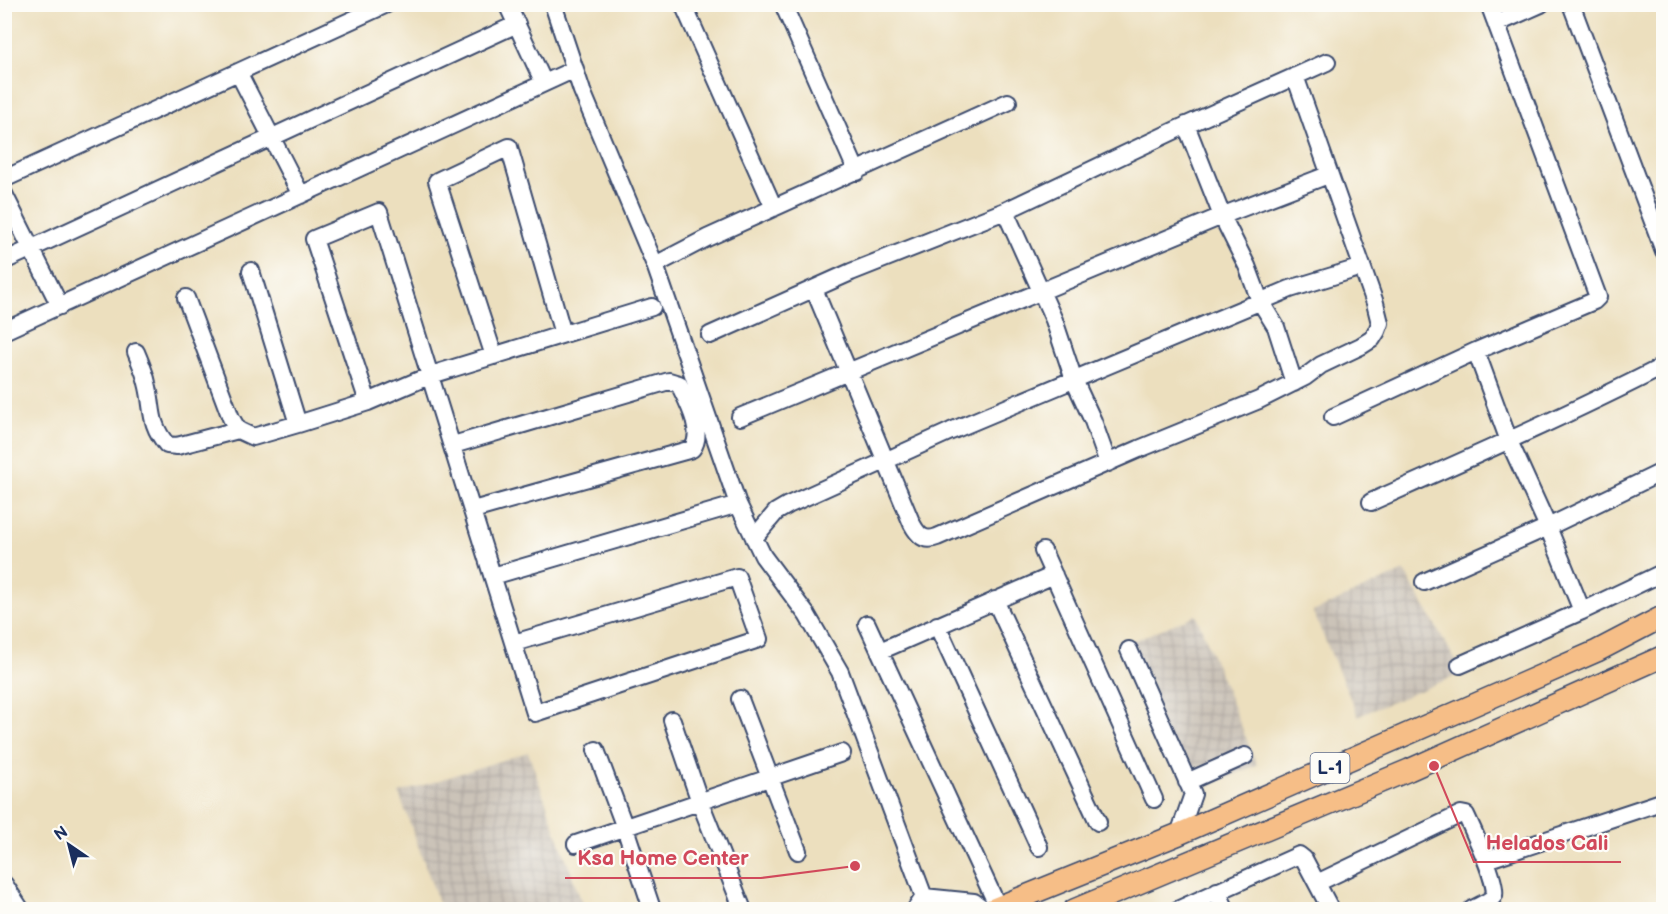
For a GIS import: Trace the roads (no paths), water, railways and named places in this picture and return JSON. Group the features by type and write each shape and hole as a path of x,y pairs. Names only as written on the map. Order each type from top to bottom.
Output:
{"main road":[{"name":"L-1","path":"991,909 1179,834 1597,651 1664,616"},
{"name":"L-1","path":"1074,909 1111,902 1664,656"}],"street":[{"path":"4,179 387,4"},
{"path":"507,4 544,82"},
{"path":"554,4 582,91 655,265 738,504 763,556 807,615 840,672 919,903 974,902 991,909"},
{"path":"683,4 774,208"},
{"path":"783,4 857,172"},
{"path":"1333,417 1476,351 1596,301 1598,295 1489,4"},
{"path":"1496,24 1541,4"},
{"path":"1571,4 1664,251"},
{"path":"4,261 517,24"},
{"path":"710,335 851,272 1005,211 1186,125 1327,62"},
{"path":"4,331 574,69"},
{"path":"238,72 301,195"},
{"path":"814,289 917,533 928,539 1259,400 1294,383 1329,360 1372,339 1380,323 1295,76"},
{"path":"655,265 707,238 1008,102"},
{"path":"1186,125 1222,216 1247,266 1260,301 1276,327 1294,383"},
{"path":"494,356 437,181 510,147 563,334"},
{"path":"740,417 1222,216 1328,175"},
{"path":"4,194 60,306"},
{"path":"1005,211 1063,341 1074,380 1093,421 1108,463"},
{"path":"368,402 314,239 379,212 535,713 759,639 737,577 514,643"},
{"path":"754,538 776,512 951,431 1290,289 1362,267"},
{"path":"251,271 298,424"},
{"path":"186,298 231,418 238,430 253,437 368,402 431,375 652,307"},
{"path":"1476,351 1509,441 1548,527 1582,611"},
{"path":"136,352 148,384 152,416 157,432 167,445 190,444 238,430"},
{"path":"1371,502 1509,441 1664,366"},
{"path":"453,444 669,381 680,384 695,426 697,439 692,449 473,510"},
{"path":"1424,582 1548,527 1664,471"},
{"path":"493,576 738,504"},
{"path":"1043,551 1154,799"},
{"path":"1460,665 1664,572"},
{"path":"880,651 1054,575"},
{"path":"995,600 1098,822"},
{"path":"867,624 991,909"},
{"path":"937,625 1040,848"},
{"path":"1129,650 1193,794 1179,834"},
{"path":"740,699 798,851"},
{"path":"672,720 700,802 743,909"},
{"path":"596,750 652,909"},
{"path":"576,844 842,753"},
{"path":"1187,782 1245,756"},
{"path":"1486,860 1664,801"},
{"path":"1317,883 1461,814 1467,815 1486,860 1494,890 1494,895 1490,899 1471,909"},
{"path":"1177,909 1299,855 1304,859 1331,909"},
{"path":"4,884 21,909"},
{"path":"1217,891 1227,909"}],"place":[{"name":"Helados Cali","path":"1434,766"},
{"name":"Ksa Home Center","path":"855,866"}]}
